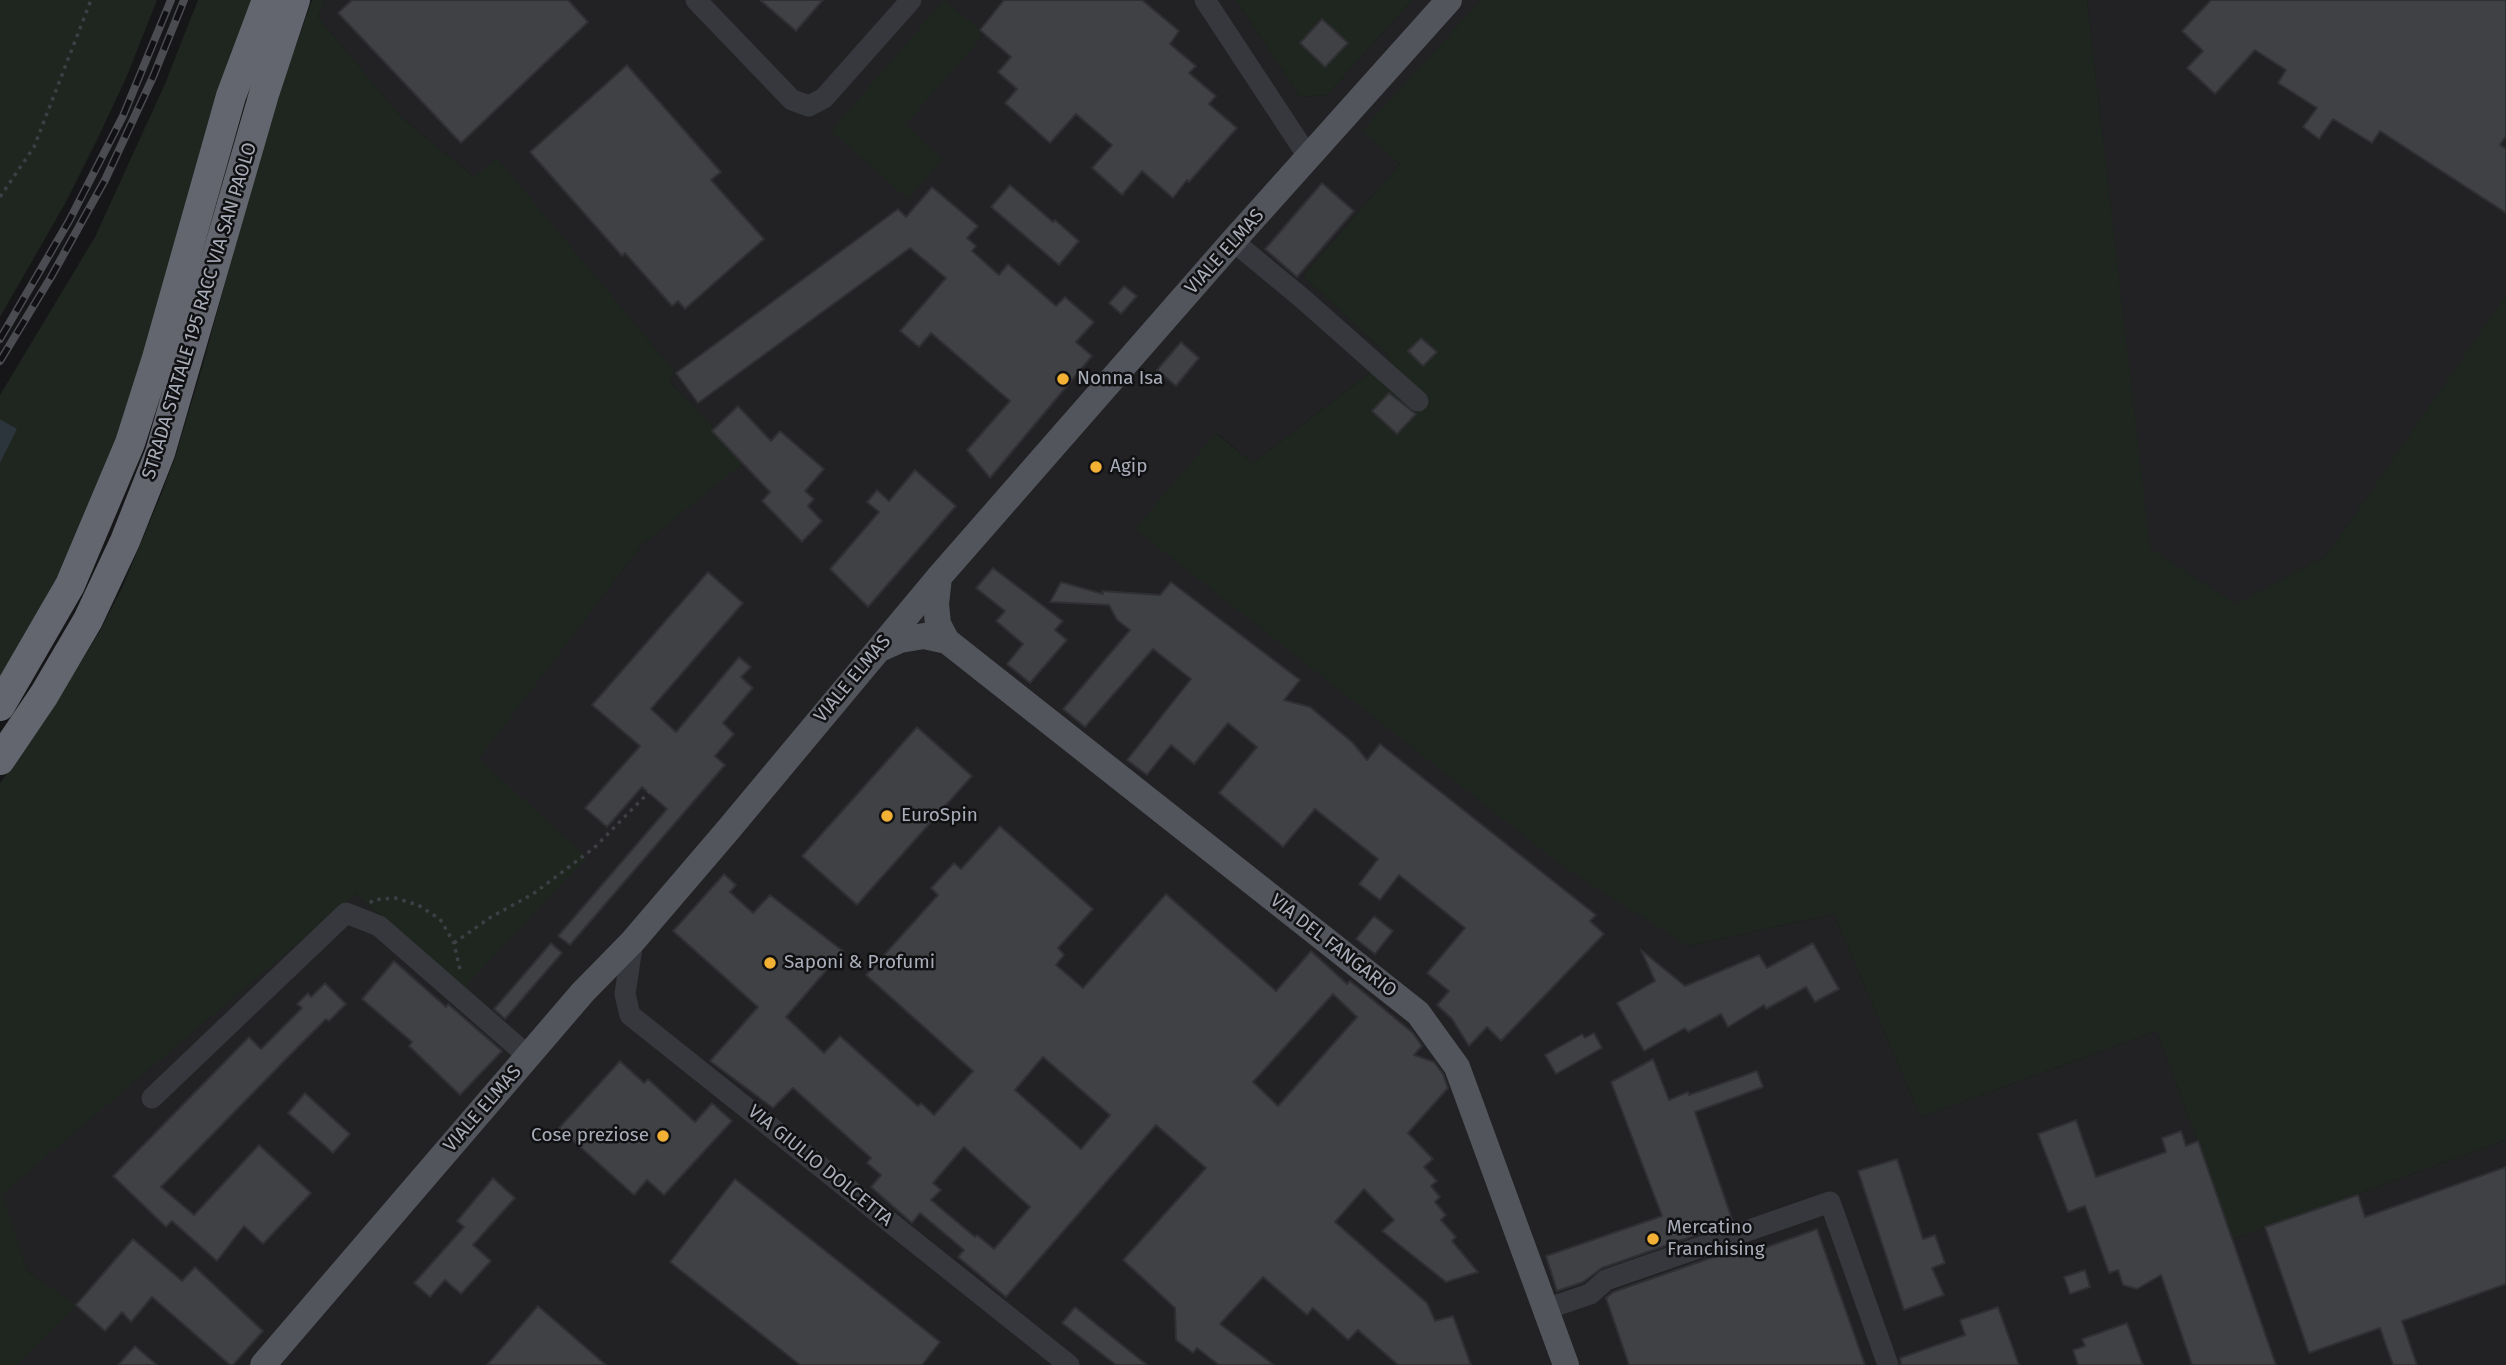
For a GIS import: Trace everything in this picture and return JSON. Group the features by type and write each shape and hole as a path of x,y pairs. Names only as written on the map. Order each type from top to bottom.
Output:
{"highway":[{"name":"STRADA STATALE 195 RACC VIA SAN PAOLO","path":"0,706 70,585 130,443 157,358 231,96 267,0"},
{"name":"STRADA STATALE 195 RACC VIA SAN PAOLO","path":"0,760 44,695 88,620 125,541 160,453 264,94 295,0"}],"main road":[{"name":"VIALE ELMAS","path":"263,1365 583,992 633,941 939,577 1233,241 1449,0"},
{"path":"939,577 936,604 938,624 947,641"},
{"path":"876,651 900,640 924,636 947,641"},
{"name":"VIA DEL FANGARIO","path":"947,641 1418,1013 1457,1067 1566,1365"}],"street":[{"path":"696,0 792,100 809,106 824,98 911,0"},
{"path":"1205,0 1309,158"},
{"path":"1233,241 1418,401"},
{"path":"152,1098 346,913 379,926 528,1056"},
{"name":"VIA GIULIO DOLCETTA","path":"633,941 625,995 630,1015 1069,1365"},
{"path":"1546,1309 1590,1294 1605,1280 1830,1202 1888,1365"}],"path":[{"path":"0,197 34,147 91,0"},
{"path":"454,943 491,917 533,894 594,848 653,788"},
{"path":"356,917 373,900 394,898 418,905 440,919 454,943 461,977 458,995"}],"shaded area":[{"path":"0,0 157,0 126,78 96,142 67,200 0,317"},
{"path":"198,0 252,0 158,314 90,523 0,690 0,463 16,429 0,419 0,395 95,237 165,84"},
{"path":"312,0 325,0 318,17 402,118 474,177 497,158 676,373 669,381 746,461 641,546 479,759 587,857 463,989 356,894 2,1194 27,1271 76,1305 17,1365 0,1365 0,783 47,717 100,631 122,588 159,500 175,458 203,364 269,122"},
{"path":"325,0 1236,0 1300,97 1327,95 1412,0 1481,0 1363,131 1400,164 1303,276 1390,357 1253,463 1217,433 1688,946 1834,914 1921,1117 2157,1031 2233,1239 2506,1140 2506,1365 17,1365 75,1305 27,1271 1,1194 356,894 463,989 478,759 641,546 745,461 669,381 676,373 497,159 474,177 402,118 318,17"},
{"path":"944,0 980,30 981,38 905,125 943,159 908,199 831,131"},
{"path":"1236,0 1412,0 1327,95 1300,97"},
{"path":"1481,0 2087,0 2150,548 2236,604 2327,555 2506,295 2506,1140 2233,1239 2157,1031 1921,1117 1834,914 1688,946 1565,868 1135,529 1216,433 1253,463 1390,357 1303,276 1400,164 1362,131"},
{"path":"2087,0 2506,0 2506,296 2327,555 2236,605 2149,548"},
{"path":"0,419 17,429 0,463"}],"building":[{"path":"352,0 568,0 588,22 461,143 338,13"},
{"path":"760,0 823,0 796,31"},
{"path":"1004,0 1142,0 1179,31 1170,44 1196,66 1189,73 1216,96 1209,104 1237,128 1173,198 1142,171 1122,195 1092,168 1112,145 1076,114 1050,143 1005,103 1017,89 998,72 1011,57 980,30"},
{"path":"2211,0 2506,0 2506,136 2500,145 2506,149 2506,213 2380,131 2372,143 2333,119 2319,139 2303,127 2317,108 2278,83 2286,70 2255,50 2215,94 2187,68 2203,51 2182,31"},
{"path":"1322,19 1348,43 1325,67 1300,43"},
{"path":"627,65 721,172 711,180 764,239 685,309 678,301 672,306 625,253 622,256 530,152"},
{"path":"1322,183 1354,211 1297,277 1265,249"},
{"path":"1010,185 1079,241 1059,265 991,207"},
{"path":"932,187 978,226 967,238 976,246 972,251 999,275 1008,264 1056,306 1065,297 1094,322 1076,342 1092,356 990,478 967,450 1010,401 931,333 919,347 900,331 946,278 910,248 698,403 676,373 898,209 906,217"},
{"path":"1124,286 1137,296 1121,314 1109,303"},
{"path":"1421,338 1437,352 1423,366 1408,351"},
{"path":"1181,342 1199,358 1176,386 1157,370"},
{"path":"1389,393 1416,414 1397,434 1372,411"},
{"path":"738,406 771,441 780,431 824,469 805,491 814,499 808,506 822,521 802,542 762,501 770,492 712,431"},
{"path":"915,470 956,506 868,607 830,569 879,512 867,502 877,490 889,501"},
{"path":"993,568 1063,621 1055,630 1067,640 1030,683 1007,664 1023,644 996,621 1005,611 976,588"},
{"path":"708,572 743,603 651,709 676,732 739,657 751,667 741,677 753,688 723,723 734,734 715,756 725,765 570,945 558,936 667,809 642,787 607,827 585,808 640,746 592,705"},
{"path":"1061,582 1103,594 1102,591 1160,595 1171,582 1300,680 1284,700 1310,707 1352,742 1367,760 1380,744 1596,915 1590,921 1604,934 1501,1041 1487,1027 1469,1046 1452,1019 1437,1005 1449,991 1427,973 1465,928 1399,875 1380,900 1359,884 1378,859 1315,809 1283,847 1219,793 1257,747 1228,723 1194,764 1171,745 1147,775 1127,760 1191,679 1153,649 1085,727 1063,709 1130,630 1117,620 1109,605 1050,602"},
{"name":"EuroSpin","path":"917,727 972,776 857,905 802,856"},
{"path":"1000,826 1093,909 1058,948 1064,955 1056,965 1083,988 1166,894 1276,991 1311,951 1347,984 1350,981 1413,1033 1422,1046 1414,1055 1434,1062 1443,1074 1448,1088 1408,1133 1433,1159 1424,1167 1437,1181 1431,1186 1440,1197 1435,1202 1446,1215 1441,1220 1456,1237 1452,1241 1478,1272 1446,1282 1382,1231 1394,1220 1364,1189 1335,1222 1427,1303 1435,1321 1453,1316 1471,1365 1398,1365 1358,1330 1348,1340 1313,1308 1307,1315 1263,1277 1220,1324 1274,1365 1219,1365 1197,1348 1193,1353 1176,1340 1175,1308 1123,1260 1206,1168 1156,1125 1006,1297 958,1257 964,1250 920,1213 912,1223 871,1187 881,1175 867,1163 871,1158 793,1088 773,1108 710,1061 758,1007 673,931 724,874 736,885 730,892 753,913 770,895 843,951 786,1017 824,1053 840,1036 918,1106 921,1103 934,1115 973,1071 866,975 938,895 931,888 954,863 961,869","holes":["1333,994 1357,1017 1278,1106 1253,1082","1043,1057 1110,1115 1081,1149 1015,1090","964,1147 1030,1207 994,1249 977,1235 975,1237 931,1200 941,1190 933,1183"]},
{"path":"1374,916 1393,931 1375,954 1356,939"},
{"path":"551,943 562,953 505,1019 494,1009"},
{"path":"1813,943 1839,989 1815,1002 1806,987 1766,1009 1764,1005 1728,1027 1721,1014 1688,1032 1685,1028 1644,1051 1617,1003 1655,981 1641,950 1685,986 1759,955 1767,968"},
{"path":"394,961 502,1051 460,1095 409,1046 412,1042 362,999"},
{"path":"325,983 346,1004 329,1021 326,1019 161,1187 194,1215 259,1145 311,1193 263,1244 244,1226 217,1261 172,1221 166,1227 113,1176 249,1037 261,1049 302,1008 297,1004 308,993 311,997"},
{"path":"1594,1033 1602,1048 1556,1074 1545,1055 1582,1034 1585,1038"},
{"path":"1653,1059 1669,1100 1757,1071 1763,1087 1695,1112 1733,1222 1602,1268 1583,1282 1557,1291 1546,1256 1662,1216 1611,1082"},
{"path":"620,1061 644,1083 648,1079 695,1122 712,1103 732,1121 664,1195 647,1180 634,1195 559,1128"},
{"path":"305,1093 350,1134 333,1153 288,1113"},
{"path":"2076,1120 2096,1177 2166,1152 2162,1138 2181,1131 2186,1146 2198,1141 2276,1365 2192,1365 2161,1275 2137,1289 2123,1285 2118,1270 2109,1273 2085,1206 2068,1212 2038,1134"},
{"path":"1897,1159 1923,1239 1935,1235 1945,1263 1932,1268 1944,1295 1904,1310 1858,1171"},
{"path":"2506,1167 2506,1284 2402,1321 2417,1365 2393,1365 2380,1328 2309,1353 2265,1227 2358,1195 2365,1217"},
{"path":"493,1178 515,1198 473,1245 491,1261 461,1294 445,1280 430,1297 414,1283 464,1227 457,1221"},
{"path":"735,1179 940,1342 922,1365 800,1365 670,1262"},
{"path":"1817,1229 1865,1365 1629,1365 1606,1298 1613,1292 1742,1247 1745,1255"},
{"path":"133,1239 182,1281 195,1267 263,1331 233,1365 152,1297 131,1322 122,1312 105,1331 76,1305"},
{"path":"2085,1270 2090,1287 2070,1294 2064,1277"},
{"path":"538,1306 606,1365 487,1365"},
{"path":"1075,1307 1147,1365 1116,1365 1062,1323"},
{"path":"1998,1307 2019,1365 1901,1365 1900,1358 1965,1335 1960,1320"},
{"path":"2127,1323 2143,1365 2078,1365 2073,1350 2085,1346 2082,1339"},
{"path":"135,1346 157,1365 118,1365"}],"railway":[{"path":"0,339 69,221 123,116 171,0"},
{"path":"0,361 105,180 153,77 184,0"}],"place":[{"name":"Nonna Isa","path":"1063,379"},
{"name":"Agip","path":"1096,467"},
{"name":"EuroSpin","path":"887,816"},
{"name":"Saponi & Profumi","path":"770,963"},
{"name":"Cose preziose","path":"663,1136"},
{"name":"Mercatino Franchising","path":"1653,1239"}]}
